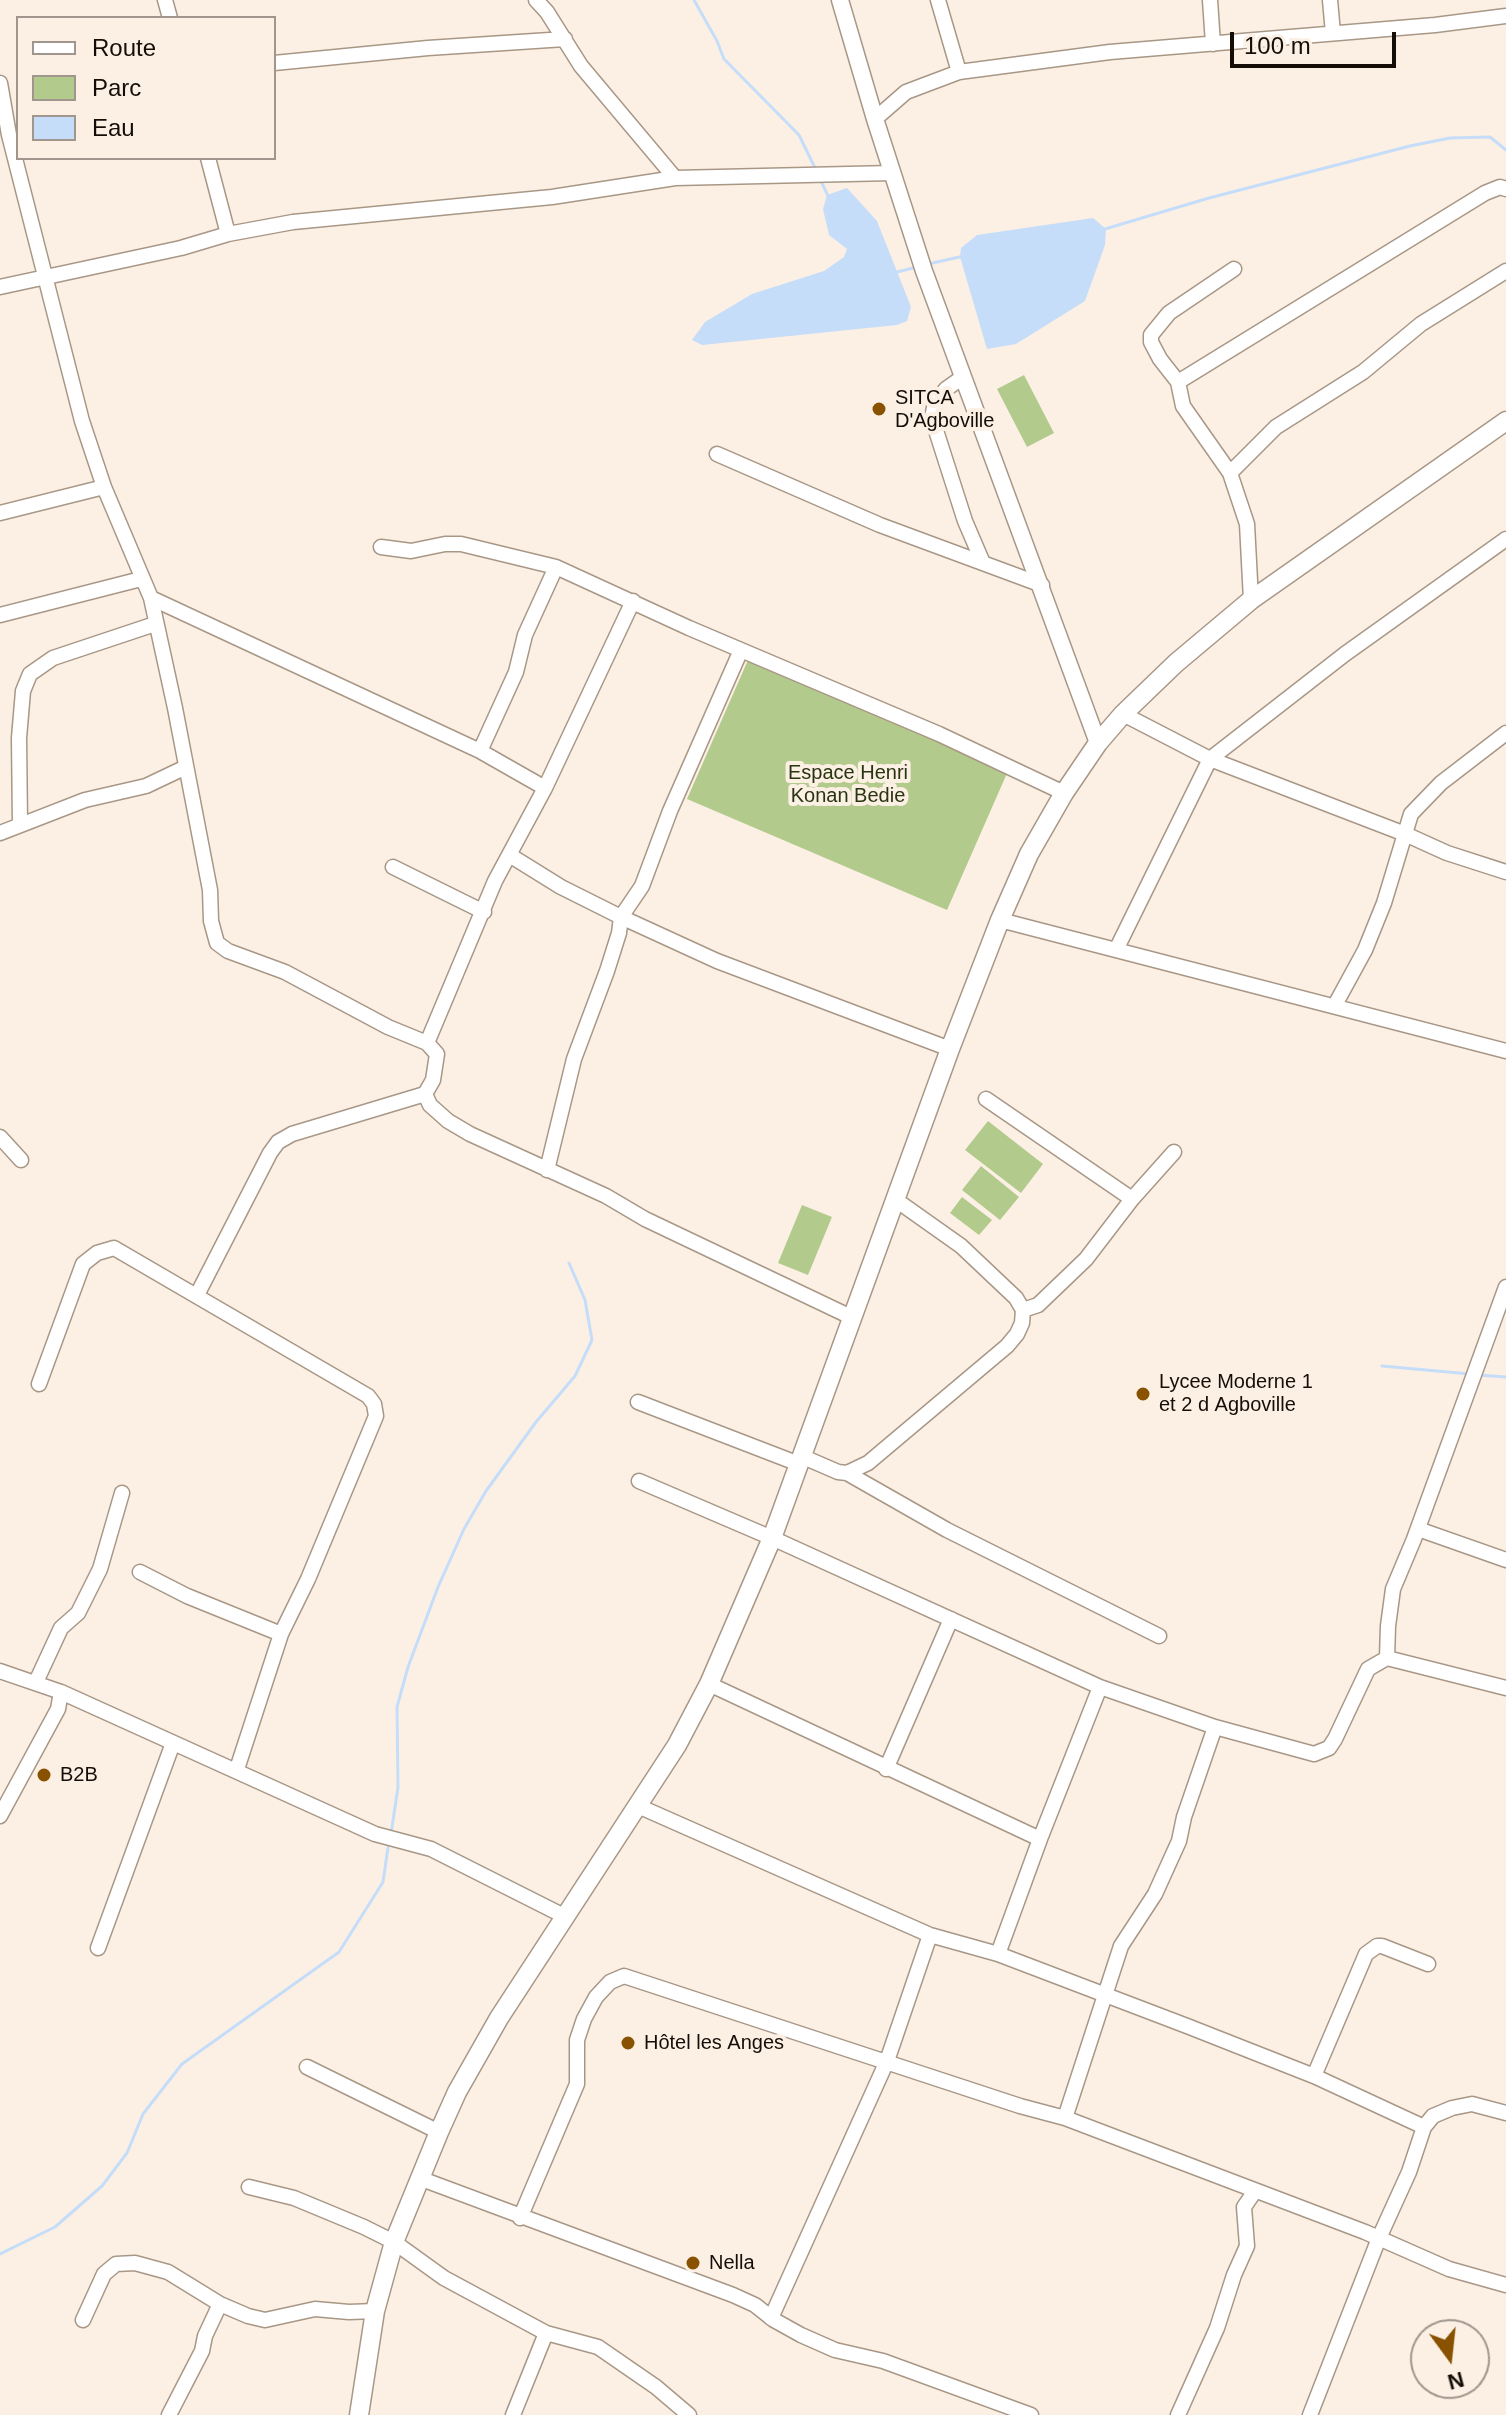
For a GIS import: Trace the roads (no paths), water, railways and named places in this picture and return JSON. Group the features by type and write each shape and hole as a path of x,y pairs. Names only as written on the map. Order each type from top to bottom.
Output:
{"main road":[{"path":"359,2415 375,2311 394,2242 419,2178 457,2092 499,2018 677,1745 709,1684 772,1538 1000,920 1029,854 1064,793 1098,743 1176,663 1251,600 1506,421"}],"street":[{"path":"536,0 581,66 675,178"},
{"path":"840,0 924,271 1098,743"},
{"path":"938,0 959,72"},
{"path":"1210,0 1213,44"},
{"path":"1330,0 1333,33"},
{"path":"875,119 906,92 959,72 1110,52 1506,16"},
{"path":"276,63 565,39"},
{"path":"0,83 11,107 16,131"},
{"path":"22,160 82,421 104,487 151,598 210,890 211,921 217,943 228,951 285,972 388,1027 427,1043 437,1054 433,1080 425,1094 292,1134 278,1142 197,1295"},
{"path":"209,160 228,234"},
{"path":"0,287 293,222 552,197 675,178 892,173"},
{"path":"1178,382 1485,193 1500,187 1506,189"},
{"path":"1234,269 1169,313 1151,335 1151,342 1178,382 1183,406 1230,473 1247,524 1251,600"},
{"path":"1230,473 1276,427 1363,372 1421,324 1506,271"},
{"path":"963,377 935,402 932,418 965,521 983,563"},
{"path":"717,454 880,525 1042,585"},
{"path":"0,513 104,487"},
{"path":"1116,950 1210,759 1345,654 1506,539"},
{"path":"381,547 411,551 461,544 556,567 939,734 1064,793"},
{"path":"480,751 516,672 525,635 556,567"},
{"path":"0,615 141,579"},
{"path":"151,598 480,751 545,788"},
{"path":"427,1043 495,881 545,788 633,601"},
{"path":"20,825 19,738 23,691 30,674 53,658 155,624"},
{"path":"547,1170 574,1059 607,971 621,917 642,886 670,811 741,650"},
{"path":"1123,714 1210,759 1447,853 1506,872"},
{"path":"1335,1005 1365,950 1384,903 1411,814 1441,783 1506,733"},
{"path":"0,833 85,800 146,786 186,767"},
{"path":"511,856 561,887 717,961 950,1049"},
{"path":"393,867 484,912"},
{"path":"1000,920 1506,1051"},
{"path":"425,1094 430,1105 470,1134 606,1196 645,1219 851,1317"},
{"path":"986,1099 1132,1199"},
{"path":"0,1137 21,1160"},
{"path":"1023,1310 1038,1305 1086,1259 1132,1199 1174,1152"},
{"path":"847,1473 868,1463 896,1441 1007,1346 1017,1334 1023,1310 1016,1298 961,1246 896,1200"},
{"path":"39,1384 83,1264 97,1253 114,1248 368,1396 374,1404 376,1416 308,1579 281,1634 237,1769"},
{"path":"1387,1658 1393,1589 1506,1287"},
{"path":"638,1402 800,1460 847,1473 947,1530 1159,1636"},
{"path":"639,1481 1100,1687 1215,1727 1314,1754 1329,1748 1335,1739 1368,1669 1387,1658 1506,1688"},
{"path":"36,1682 61,1628 78,1613 100,1569 122,1493"},
{"path":"1418,1529 1506,1560"},
{"path":"140,1572 187,1596 281,1634"},
{"path":"886,1769 951,1619"},
{"path":"0,1671 61,1692 375,1834 431,1849 566,1917"},
{"path":"709,1684 1040,1839"},
{"path":"998,1954 1100,1687"},
{"path":"0,1816 58,1709 61,1692"},
{"path":"1065,2118 1121,1946 1155,1894 1179,1841 1184,1817 1215,1727"},
{"path":"98,1948 173,1743"},
{"path":"638,1806 930,1935 998,1954 1314,2076 1424,2127"},
{"path":"771,2318 887,2061 930,1935"},
{"path":"1314,2076 1366,1954 1382,1946 1428,1964"},
{"path":"520,2218 577,2084 577,2040 584,2019 596,1997 616,1978 624,1976 1065,2118 1379,2238 1449,2269 1506,2285"},
{"path":"307,2067 439,2132"},
{"path":"1310,2415 1379,2238 1409,2172 1424,2127 1433,2116 1472,2104 1506,2113"},
{"path":"419,2178 733,2295 755,2305 801,2335 835,2350 883,2361 1031,2415"},
{"path":"249,2187 294,2198 364,2227 394,2242 444,2278 546,2333 598,2347 656,2387 689,2415"},
{"path":"1178,2415 1217,2328 1247,2246 1244,2207 1255,2191"},
{"path":"83,2320 104,2274 116,2264 135,2263 168,2272 220,2304 265,2320 315,2309 375,2311"},
{"path":"169,2415 202,2351 205,2336 220,2304"},
{"path":"513,2415 546,2333"}],"water":[{"path":"847,188 877,221 911,307 907,321 897,325 702,345 692,340 705,322 752,294 824,271 844,257 847,249 829,235 823,209 827,195"},
{"path":"1093,218 1106,229 1105,245 1085,301 1016,344 987,349 960,257 961,248 977,235"}],"waterway":[{"path":"694,0 724,59 799,135 816,170"},
{"path":"1105,229 1209,198 1450,138 1490,137 1506,150"},
{"path":"821,181 828,196"},
{"path":"928,264 964,256"},
{"path":"893,273 917,267"},
{"path":"391,1834 398,1787 397,1707 408,1667 438,1587 464,1529 486,1491 536,1422 575,1376 592,1340 585,1300 569,1263"},
{"path":"1382,1366 1470,1374"},
{"path":"1478,1375 1506,1377"},
{"path":"0,2254 55,2227 102,2186 127,2153 143,2114 182,2064 339,1952 383,1882 389,1841"}],"place":[{"name":"SITCA D'Agboville","path":"879,409"},
{"name":"Lycee Moderne 1 et 2 d Agboville","path":"1143,1394"},
{"name":"B2B","path":"44,1775"},
{"name":"Hôtel les Anges","path":"628,2043"},
{"name":"Nella","path":"693,2263"}],"park label":[{"name":"Espace Henri Konan Bedie","path":"848,784"}]}
